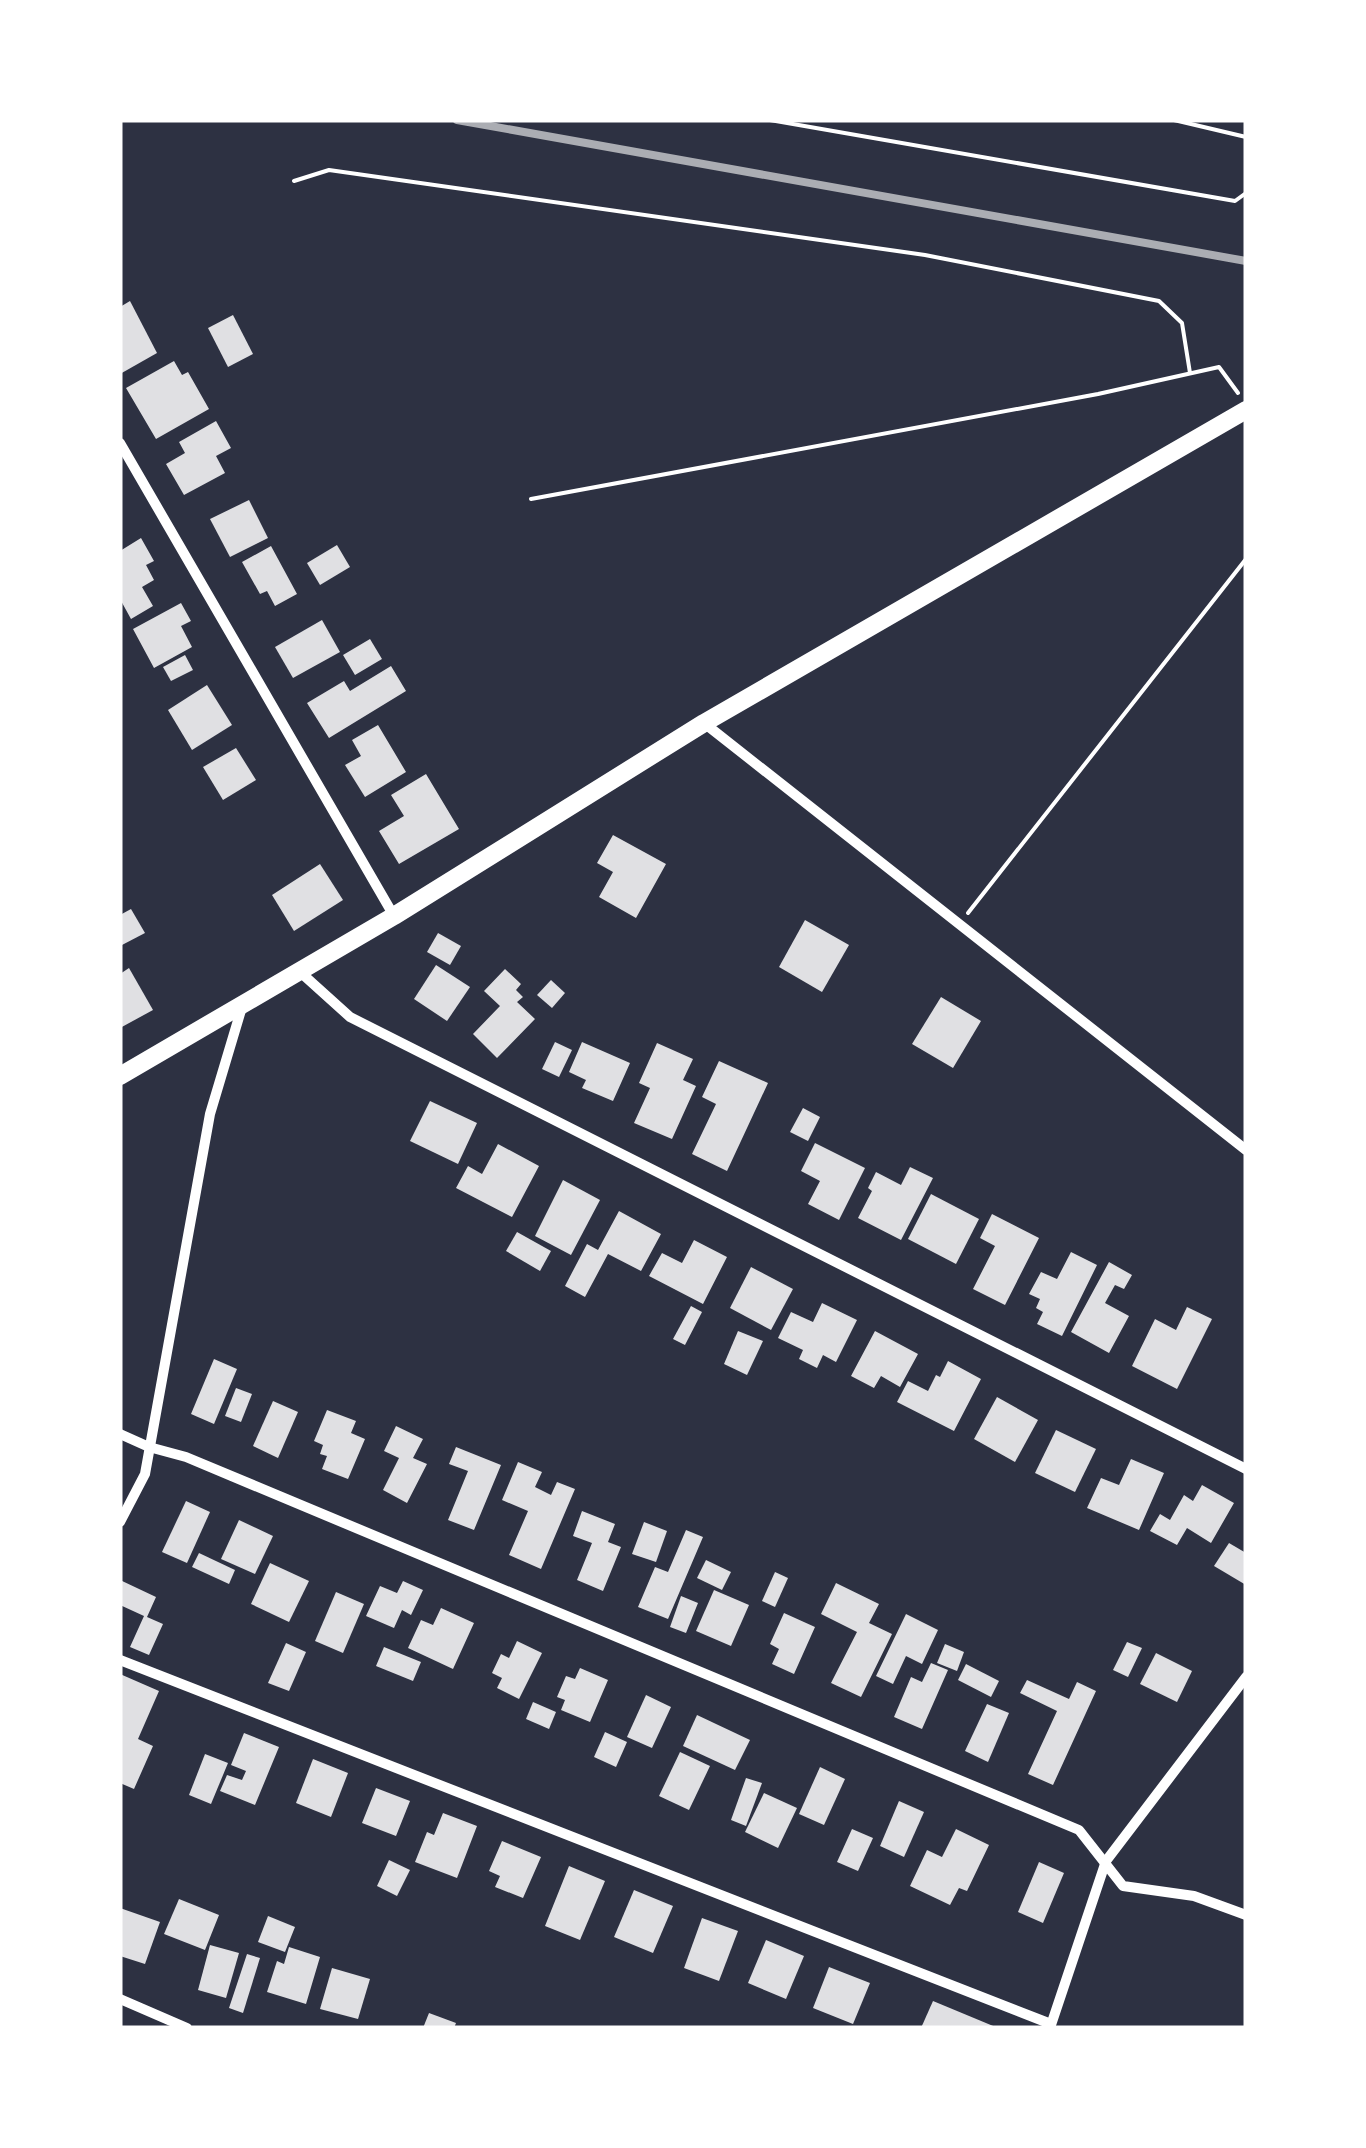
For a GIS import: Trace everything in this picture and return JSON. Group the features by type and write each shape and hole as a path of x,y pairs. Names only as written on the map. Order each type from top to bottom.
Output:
{"street":[{"path":"120,1076 394,916 704,723 1243,403"},
{"path":"120,443 394,916"},
{"path":"704,723 1246,1150"},
{"path":"299,970 350,1017 1246,1469"},
{"path":"120,1522 144,1474 210,1114 242,1006"},
{"path":"120,1434 186,1457 1079,1830 1123,1886 1194,1896 1246,1914"},
{"path":"120,1660 1050,2026 1106,1861 1246,1677"},
{"path":"120,1999 187,2028"}],"path":[{"path":"770,120 1234,201 1246,193"},
{"path":"1174,120 1246,137"},
{"path":"294,182 329,170 925,255 1158,301 1182,323 1190,373"},
{"path":"531,499 1078,398 1219,368 1243,403"},
{"path":"960,924 1246,559"}],"building":[{"path":"130,301 157,353 120,374 120,307"},
{"path":"233,315 253,354 228,367 208,328"},
{"path":"174,361 182,375 188,372 209,409 156,439 126,388"},
{"path":"216,421 231,448 216,456 225,473 184,495 166,464 185,453 179,442"},
{"path":"249,500 268,538 230,557 210,519"},
{"path":"141,538 154,561 146,565 154,580 142,587 153,606 131,619 120,599 120,551"},
{"path":"337,545 350,567 320,585 307,563"},
{"path":"271,546 297,594 275,606 267,591 260,594 242,562"},
{"path":"181,603 191,621 181,626 192,647 154,668 133,629"},
{"path":"322,620 340,652 293,678 275,647"},
{"path":"370,639 382,659 355,675 343,655"},
{"path":"185,655 193,670 171,681 163,667"},
{"path":"391,666 406,691 329,738 307,703 344,681 350,691"},
{"path":"207,685 232,725 192,750 168,710"},
{"path":"378,725 406,772 365,797 345,765 361,756 352,740"},
{"path":"236,748 256,780 223,800 203,767"},
{"path":"426,774 459,829 399,864 379,831 404,816 391,795"},
{"path":"613,835 666,864 636,918 599,897 613,872 597,863"},
{"path":"320,864 343,900 294,931 272,895"},
{"path":"131,909 145,933 122,945 120,915"},
{"path":"805,920 849,945 822,992 779,967"},
{"path":"438,933 461,946 450,965 427,952"},
{"path":"436,965 470,987 447,1021 414,999"},
{"path":"129,968 153,1010 120,1028 120,974"},
{"path":"505,969 521,984 516,990 523,997 517,1002 535,1019 497,1058 473,1034 500,1006 484,991"},
{"path":"551,980 565,993 552,1008 537,995"},
{"path":"941,997 981,1021 953,1068 912,1044"},
{"path":"555,1042 572,1050 559,1077 542,1069"},
{"path":"582,1042 630,1063 613,1101 582,1088 586,1080 569,1072"},
{"path":"657,1043 693,1059 683,1080 696,1086 672,1139 634,1123 650,1088 639,1083"},
{"path":"719,1061 768,1083 727,1171 692,1154 716,1104 702,1097"},
{"path":"430,1101 477,1123 458,1164 410,1141"},
{"path":"803,1108 820,1117 808,1141 790,1132"},
{"path":"815,1143 865,1168 839,1220 808,1204 820,1181 801,1171"},
{"path":"498,1144 539,1166 512,1217 456,1188 468,1166 482,1174"},
{"path":"910,1167 933,1178 901,1240 858,1218 872,1191 868,1188 876,1172 901,1185"},
{"path":"563,1180 600,1200 571,1255 535,1236"},
{"path":"931,1194 979,1219 956,1264 908,1239"},
{"path":"619,1211 661,1234 641,1271 608,1254 585,1297 565,1286 587,1244 598,1250"},
{"path":"992,1214 1039,1238 1005,1305 973,1289 995,1246 980,1238"},
{"path":"517,1232 551,1251 540,1271 506,1251"},
{"path":"694,1240 727,1257 703,1304 649,1276 662,1253 682,1263"},
{"path":"1071,1252 1097,1265 1062,1336 1037,1324 1043,1312 1036,1308 1040,1299 1029,1294 1041,1272 1057,1279"},
{"path":"1109,1262 1132,1275 1124,1289 1115,1285 1105,1303 1129,1316 1109,1353 1071,1332"},
{"path":"751,1267 793,1289 771,1330 730,1308"},
{"path":"822,1303 857,1320 836,1362 823,1355 817,1368 799,1359 803,1350 778,1338 791,1312 813,1322"},
{"path":"691,1306 702,1312 685,1345 673,1339"},
{"path":"1187,1307 1212,1319 1177,1389 1132,1366 1155,1319 1176,1330"},
{"path":"738,1331 763,1341 747,1375 724,1364"},
{"path":"875,1331 918,1354 900,1387 881,1376 874,1388 851,1376"},
{"path":"214,1359 237,1369 214,1424 191,1414"},
{"path":"948,1361 981,1379 954,1431 897,1402 908,1381 928,1391"},
{"path":"236,1388 252,1394 241,1422 225,1416"},
{"path":"997,1397 1038,1420 1015,1462 974,1439"},
{"path":"273,1401 298,1412 278,1458 253,1446"},
{"path":"327,1410 356,1421 351,1433 365,1439 348,1479 322,1469 327,1456 320,1454 323,1445 314,1441"},
{"path":"396,1426 423,1439 413,1458 427,1464 407,1503 383,1490 399,1458 384,1451"},
{"path":"1056,1430 1096,1449 1075,1492 1035,1473"},
{"path":"456,1447 501,1465 474,1530 448,1520 468,1471 449,1464"},
{"path":"1131,1459 1164,1473 1139,1530 1087,1508 1101,1478 1119,1485"},
{"path":"518,1462 542,1472 535,1487 551,1495 557,1482 575,1489 541,1569 509,1555 528,1511 502,1500"},
{"path":"1202,1485 1234,1503 1211,1543 1187,1528 1177,1545 1150,1531 1160,1514 1170,1520 1184,1495 1193,1501"},
{"path":"186,1501 210,1512 187,1563 162,1552"},
{"path":"582,1511 615,1524 608,1542 621,1547 603,1591 577,1580 592,1543 573,1536"},
{"path":"239,1520 273,1536 255,1574 221,1559"},
{"path":"644,1522 667,1531 656,1562 632,1554"},
{"path":"686,1530 703,1537 668,1619 638,1607 655,1567 668,1572"},
{"path":"1229,1543 1246,1553 1246,1585 1214,1566"},
{"path":"199,1553 235,1570 229,1584 192,1567"},
{"path":"706,1560 731,1572 722,1590 697,1578"},
{"path":"270,1563 309,1581 289,1622 251,1604"},
{"path":"775,1572 788,1578 775,1607 762,1601"},
{"path":"120,1580 156,1597 147,1617 163,1624 149,1655 130,1647 144,1616 120,1605"},
{"path":"403,1581 423,1590 411,1615 402,1610 394,1628 366,1616 380,1586 397,1593"},
{"path":"836,1583 879,1604 869,1623 892,1634 861,1697 831,1683 857,1632 821,1614"},
{"path":"714,1590 749,1605 731,1646 696,1631"},
{"path":"336,1592 364,1604 343,1653 315,1641"},
{"path":"681,1596 698,1603 686,1633 670,1627"},
{"path":"441,1608 474,1623 453,1669 408,1648 421,1620 433,1625"},
{"path":"784,1613 815,1627 794,1674 772,1664 779,1649 770,1644"},
{"path":"906,1614 938,1630 922,1664 906,1656 893,1684 876,1676"},
{"path":"517,1641 542,1653 519,1699 497,1688 502,1678 492,1673 501,1654 509,1658"},
{"path":"1127,1642 1142,1648 1128,1677 1113,1670"},
{"path":"286,1643 306,1652 289,1691 268,1683"},
{"path":"945,1644 964,1652 957,1671 937,1663"},
{"path":"384,1647 421,1662 413,1681 376,1666"},
{"path":"1156,1653 1192,1671 1177,1702 1140,1684"},
{"path":"931,1663 948,1670 922,1729 894,1717 911,1677 922,1682"},
{"path":"966,1664 999,1681 991,1697 958,1680"},
{"path":"580,1668 608,1680 590,1722 561,1710 565,1700 557,1697 566,1676 575,1679"},
{"path":"120,1674 159,1691 138,1739 153,1746 134,1789 120,1783"},
{"path":"1027,1680 1069,1699 1077,1682 1096,1691 1053,1785 1028,1774 1057,1711 1020,1693"},
{"path":"646,1695 671,1707 652,1748 627,1737"},
{"path":"533,1702 556,1712 549,1729 526,1719"},
{"path":"987,1704 1009,1713 988,1762 965,1751"},
{"path":"697,1715 750,1740 735,1770 683,1746"},
{"path":"605,1732 627,1742 616,1767 594,1757"},
{"path":"244,1733 279,1747 255,1805 220,1791 227,1775 242,1780 246,1771 231,1765"},
{"path":"680,1752 710,1766 689,1810 659,1796"},
{"path":"205,1754 228,1763 211,1804 189,1795"},
{"path":"313,1759 348,1773 331,1817 296,1803"},
{"path":"820,1767 845,1779 824,1825 799,1814"},
{"path":"746,1778 762,1783 746,1826 731,1820"},
{"path":"376,1788 410,1801 396,1836 362,1823"},
{"path":"764,1793 797,1808 778,1848 745,1832"},
{"path":"899,1801 924,1812 904,1857 880,1846"},
{"path":"443,1813 477,1826 457,1878 415,1862 427,1832 434,1835"},
{"path":"852,1829 873,1838 858,1871 837,1862"},
{"path":"956,1829 989,1845 967,1891 959,1888 950,1905 910,1886 927,1850 942,1857"},
{"path":"502,1841 541,1857 523,1898 495,1887 500,1876 489,1871"},
{"path":"389,1860 410,1870 397,1896 377,1886"},
{"path":"1039,1862 1064,1873 1043,1923 1018,1912"},
{"path":"569,1866 605,1881 580,1940 545,1926"},
{"path":"634,1890 673,1906 653,1953 614,1937"},
{"path":"179,1899 219,1915 205,1950 164,1934"},
{"path":"120,1908 160,1922 145,1964 120,1956"},
{"path":"268,1916 295,1927 285,1952 258,1942"},
{"path":"702,1918 738,1931 719,1981 684,1968"},
{"path":"766,1940 804,1956 786,1999 748,1983"},
{"path":"210,1945 239,1953 226,1998 198,1990"},
{"path":"289,1947 320,1957 306,2004 267,1992 277,1961 284,1964"},
{"path":"247,1954 260,1958 243,2013 229,2008"},
{"path":"829,1967 870,1983 853,2024 813,2008"},
{"path":"332,1968 370,1979 358,2019 320,2009"},
{"path":"933,2001 998,2028 921,2028"},
{"path":"429,2013 456,2023 454,2028 423,2028"}],"railway":[{"path":"457,120 1246,261"}]}
